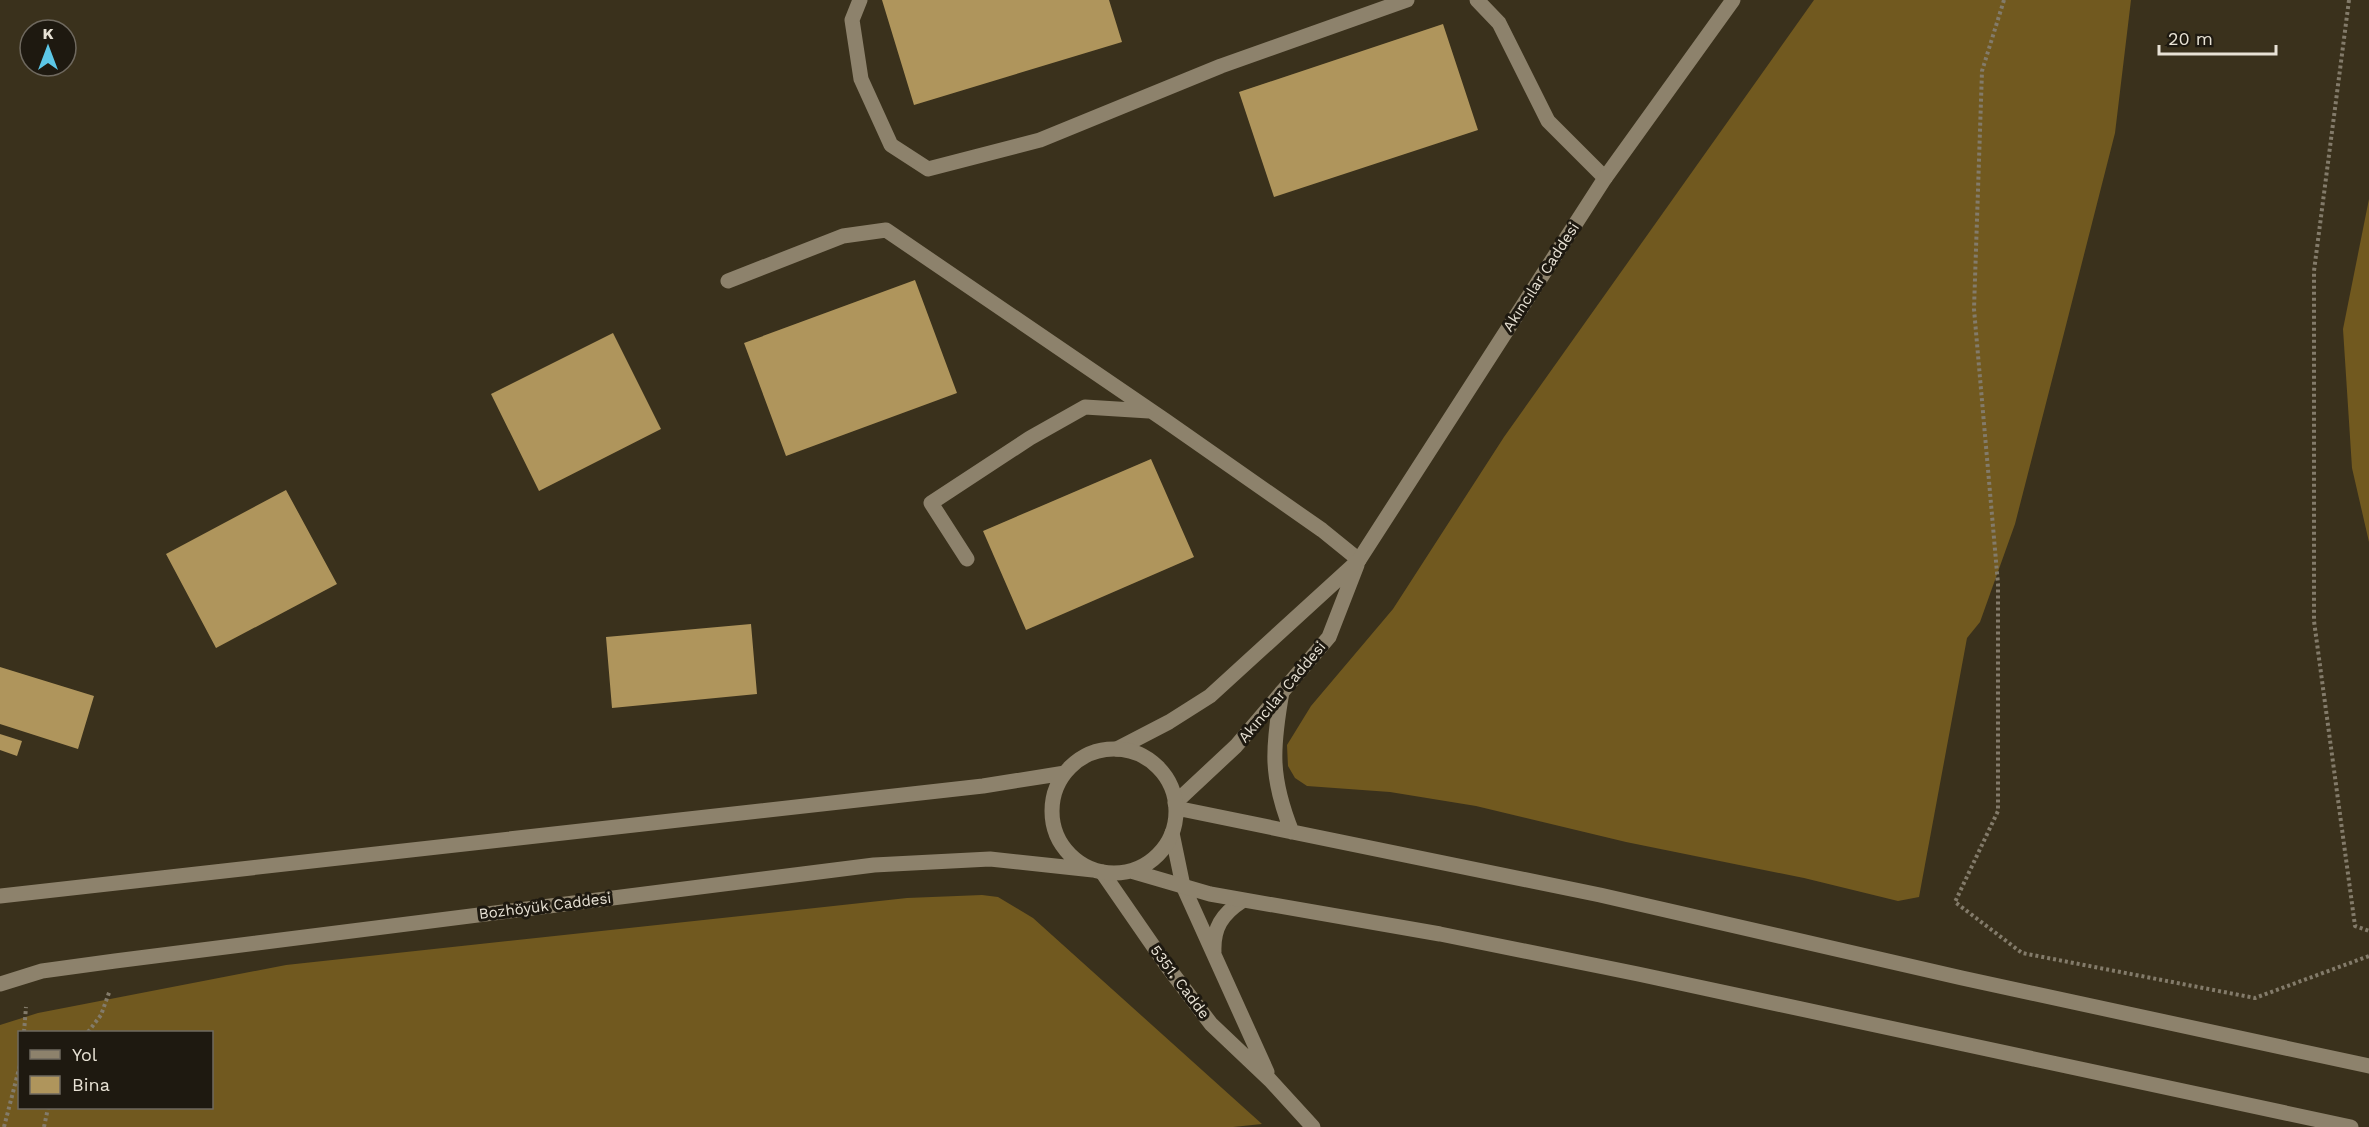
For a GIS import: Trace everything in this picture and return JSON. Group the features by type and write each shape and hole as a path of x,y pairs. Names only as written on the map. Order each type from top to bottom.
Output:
{"main road":[{"path":"860,0 852,20 861,79 891,145 928,169 1040,140 1221,66 1407,0"},
{"path":"1477,0 1499,23 1548,121 1605,178"},
{"name":"Akıncılar Caddesi","path":"1176,805 1236,746 1329,637 1359,560 1605,178 1732,0"},
{"path":"728,281 843,236 886,230 1322,530 1359,560"},
{"path":"967,560 931,503 1030,438 1085,407 1149,411"},
{"name":"Akıncılar Caddesi","path":"1117,749 1169,722 1210,696 1359,560"},
{"path":"1282,692 1274,740 1274,770 1282,806 1292,832"},
{"path":"1131,871 1148,862 1162,849 1172,833 1176,805 1168,782 1155,765 1138,754 1117,749 1088,754 1065,773 1055,790 1051,809 1054,829 1062,846 1075,860 1098,871 1131,871 1242,901 1440,934 1638,974 2351,1127"},
{"path":"0,896 983,786 1065,773"},
{"path":"1176,805 1292,832 1600,895 1950,975 2369,1065"},
{"name":"5351. Cadde","path":"1172,833 1183,886 1270,1080"},
{"name":"Bozhöyük Caddesi","path":"0,984 42,971 115,960 874,865 990,859 1098,871"},
{"name":"5351. Cadde","path":"1098,871 1211,1024 1270,1080 1313,1127"},
{"path":"1214,958 1213,938 1222,916 1242,901"}],"path":[{"path":"2004,0 1982,71 1974,309 1998,584 1998,811 1955,902 2022,953 2255,998 2369,956"},
{"path":"2349,0 2314,272 2314,621 2355,926 2369,932"},
{"path":"89,1031 101,1015 110,989"},
{"path":"24,1031 26,1007"},
{"path":"4,1127 18,1073"},
{"path":"44,1127 48,1109"}],"shaded area":[{"path":"1814,0 2131,0 2115,133 2015,524 1980,622 1967,638 1919,897 1898,901 1804,878 1626,842 1476,806 1390,792 1307,786 1295,778 1288,766 1287,745 1311,706 1393,609 1504,437"},
{"path":"2369,199 2369,542 2352,468 2343,329"},
{"path":"982,895 998,897 1033,918 1262,1124 1233,1127 0,1127 0,1025 38,1013 286,965 907,898"}],"building":[{"path":"882,0 1109,0 1122,42 914,105"},
{"path":"1443,24 1478,130 1274,197 1239,92"},
{"path":"915,280 957,393 786,456 744,343"},
{"path":"613,333 661,429 539,491 491,394"},
{"path":"1151,459 1194,557 1026,630 983,531"},
{"path":"286,490 337,584 216,648 166,554"},
{"path":"751,624 757,694 612,708 606,637"},
{"path":"0,667 94,696 78,749 0,724"},
{"path":"0,734 22,741 17,756 0,750"}]}
